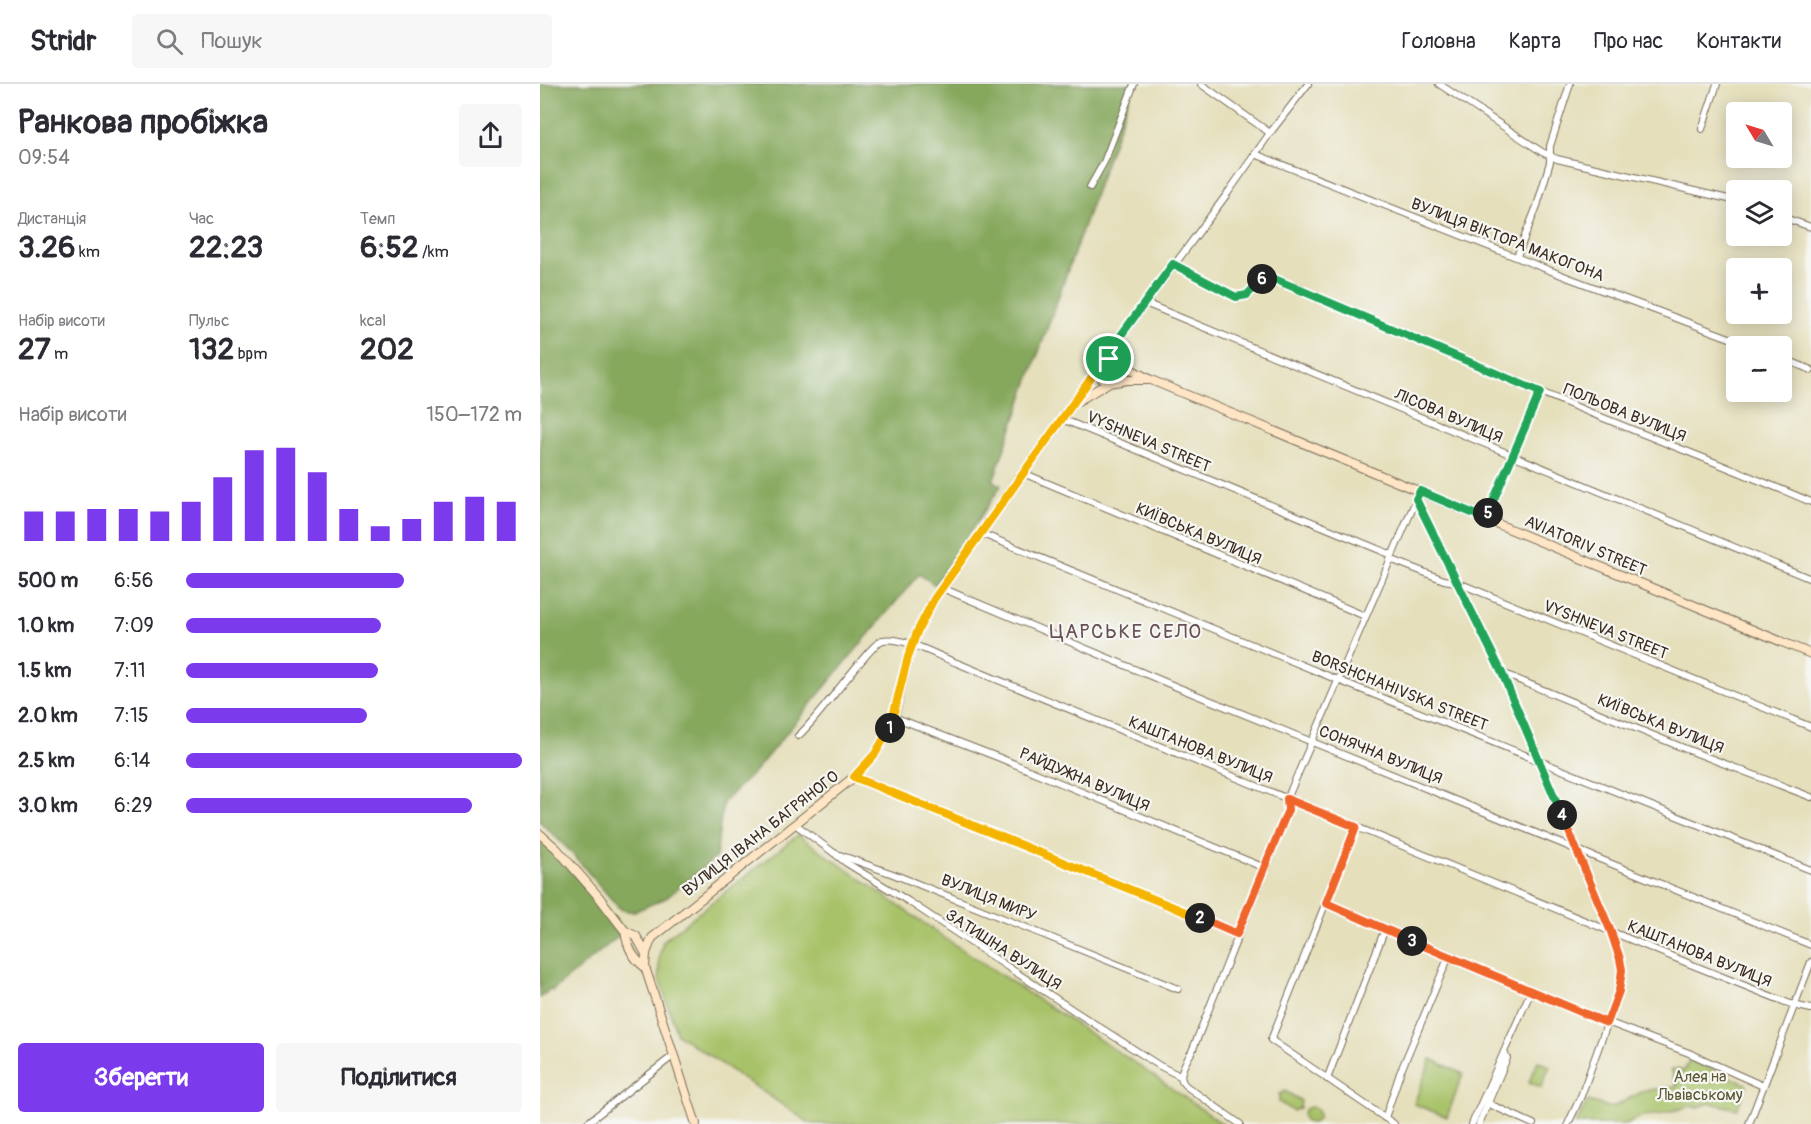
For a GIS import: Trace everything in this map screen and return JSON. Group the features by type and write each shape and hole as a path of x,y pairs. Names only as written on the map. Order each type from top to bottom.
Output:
{"main road":[{"path":"1109,359 1119,363 1122,375 1111,383 1100,377 1100,365 1109,359"},
{"name":"AVIATORIV STREET","path":"1119,363 1151,380 1418,495 1486,519 1811,654"},
{"name":"ВУЛИЦЯ ІВАНА БАГРЯНОГО","path":"645,967 646,954 652,938 854,777 875,754 894,717 912,646 925,615 980,532 1100,365"},
{"name":"AVIATORIV STREET","path":"1111,383 1151,380"},
{"name":"ВУЛИЦЯ ІВАНА БАГРЯНОГО","path":"1073,404 1111,383"},
{"path":"540,834 556,848 599,897 625,931 636,936 646,954 641,961 636,960"},
{"path":"625,931 626,942 636,960 645,967 696,1124"},
{"path":"626,942 632,935 652,938"}],"street":[{"path":"1090,187 1105,160 1134,84"},
{"path":"1201,84 1270,133"},
{"name":"ВУЛИЦЯ ІВАНА БАГРЯНОГО","path":"1100,365 1308,84"},
{"path":"1439,84 1549,156 1726,198"},
{"path":"1517,256 1537,206 1550,162 1550,146 1570,84"},
{"path":"1702,129 1717,84"},
{"name":"ВУЛИЦЯ ВІКТОРА МАКОГОНА","path":"1256,154 1569,278 1726,337"},
{"path":"1792,220 1811,227"},
{"name":"ПОЛЬОВА ВУЛИЦЯ","path":"1173,264 1236,297 1247,295 1265,275 1636,432 1739,471 1811,502"},
{"name":"ЛІСОВА ВУЛИЦЯ","path":"1145,303 1811,579"},
{"path":"1119,338 1116,349 1119,363"},
{"path":"1792,362 1811,370"},
{"path":"1486,519 1540,392"},
{"name":"VYSHNEVA STREET","path":"1062,419 1444,580 1456,582 1811,727"},
{"name":"КИЇВСЬКА ВУЛИЦЯ","path":"1023,474 1365,616"},
{"path":"1180,1076 1194,1048 1237,934 1288,810 1287,799 1418,495"},
{"path":"1418,495 1456,582 1502,673 1611,932 1622,970 1619,991 1581,1096 1568,1124"},
{"name":"BORSHCHAHIVSKA STREET","path":"980,532 1338,680 1811,870"},
{"name":"СОНЯЧНА ВУЛИЦЯ","path":"942,588 1811,945"},
{"name":"КАШТАНОВА ВУЛИЦЯ","path":"798,736 820,714 878,642 896,641 1611,932 1793,1005 1811,1009"},
{"name":"КИЇВСЬКА ВУЛИЦЯ","path":"1502,673 1686,749 1811,797"},
{"name":"РАЙДУЖНА ВУЛИЦЯ","path":"894,717 1000,758 1265,868"},
{"path":"854,777 1237,934"},
{"name":"ВУЛИЦЯ МИРУ","path":"795,824 834,853 893,874 1178,989"},
{"path":"1356,827 1271,1040 1394,1124"},
{"name":"ЗАТИШНА ВУЛИЦЯ","path":"834,853 1160,1066 1180,1076 1186,1086 1240,1124"},
{"path":"1326,903 1530,992 1689,1053 1763,1086"},
{"path":"1327,1079 1385,929"},
{"path":"1386,1118 1400,1073 1449,956"},
{"path":"1749,1124 1811,962"},
{"path":"1472,1124 1507,1058 1504,1052 1530,992"},
{"path":"586,1124 674,1054"},
{"path":"1479,1124 1485,1102"},
{"path":"1485,1102 1533,1124"}],"green space":[{"path":"540,84 1134,84 993,481 1001,486 935,585 919,574 755,771 723,802 716,857 666,898 633,912 620,909 569,850 540,822"},
{"path":"540,835 625,931 552,991 550,989 540,998"},
{"path":"798,835 949,941 1129,1059 1223,1124 811,1124 677,1034 659,979 659,958 663,941"},
{"path":"1431,1059 1463,1074 1447,1117 1414,1104"},
{"name":"Алея на Львівському","path":"1690,1060 1746,1084 1737,1109 1710,1103 1697,1108 1691,1106 1657,1115 1642,1116 1626,1124 1575,1124 1588,1101 1612,1108 1643,1091 1677,1086 1679,1083 1676,1084 1671,1070 1679,1068 1683,1072"},
{"path":"1538,1061 1550,1066 1541,1087 1529,1082"},
{"path":"1285,1091 1301,1101 1300,1108 1293,1111 1279,1102 1279,1094"},
{"path":"1311,1107 1317,1109 1319,1115 1317,1121 1311,1123 1305,1121 1303,1115 1305,1109"}],"district":[{"name":"ЦАРСЬКЕ СЕЛО","path":"1126,631"}],"route":[{"path":"1173,264 1236,297 1247,295 1265,275 1540,392 1486,519 1420,491 1416,499 1502,673 1611,932 1622,970 1619,991 1607,1023 1326,903 1356,827 1287,799 1288,810 1237,934 854,777 875,754 889,730 908,657 917,632 934,599 1101,364 1109,359 1118,362 1116,349 1119,338 1173,264"}]}
